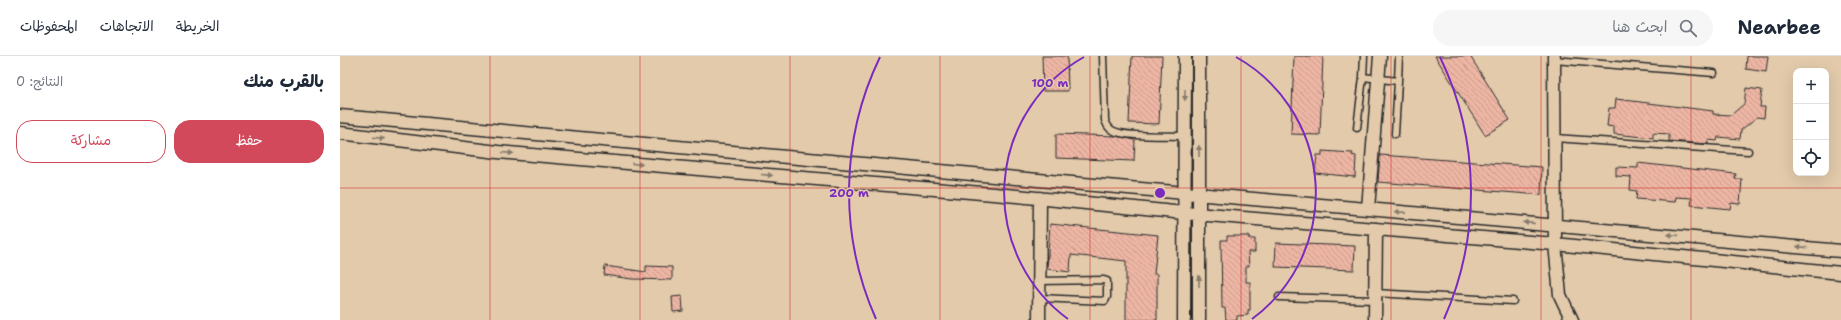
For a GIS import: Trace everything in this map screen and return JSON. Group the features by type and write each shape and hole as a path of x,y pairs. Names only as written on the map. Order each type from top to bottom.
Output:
{"street":[{"path":"1184,320 1185,56"},
{"path":"1199,56 1199,320"},
{"path":"1368,209 1380,56"},
{"path":"1554,58 1555,244 1560,295 1572,320"},
{"path":"340,116 1841,251"},
{"path":"340,133 498,152 1040,198 1184,213 1555,244 1841,273"},
{"path":"1039,320 1040,198"},
{"path":"1375,320 1376,229"}],"lane":[{"path":"1103,56 1105,120 1107,126 1113,131 1131,134 1184,136"},
{"path":"1356,128 1363,77 1364,56"},
{"path":"1395,134 1399,56"},
{"path":"1554,58 1714,73"},
{"path":"1363,77 1398,81"},
{"path":"1554,138 1748,151"},
{"path":"1039,281 1104,280 1107,281 1108,286 1105,301 1039,298"},
{"path":"1279,297 1375,296 1513,301"}],"building":[{"path":"1042,56 1067,56 1068,91 1043,91"},
{"path":"1132,56 1162,56 1159,124 1129,123"},
{"path":"1294,56 1323,56 1320,135 1291,134"},
{"path":"1435,56 1470,56 1510,120 1485,135"},
{"path":"1747,56 1768,56 1766,72 1746,69"},
{"path":"1746,88 1762,90 1760,107 1765,107 1764,118 1757,117 1741,130 1740,139 1718,137 1717,141 1708,140 1708,144 1669,141 1669,134 1653,133 1653,138 1614,134 1614,127 1607,126 1609,108 1615,108 1616,99 1713,111 1713,114 1731,115 1744,104"},
{"path":"1056,134 1116,136 1135,140 1134,161 1056,158"},
{"path":"1322,151 1353,153 1352,155 1356,156 1355,177 1315,173 1317,155 1322,155"},
{"path":"1380,155 1542,167 1541,195 1378,182"},
{"path":"1638,163 1736,174 1735,179 1742,179 1740,204 1731,203 1730,209 1691,205 1692,198 1676,197 1675,202 1636,199 1637,191 1630,190 1631,177 1616,176 1616,167 1638,168"},
{"path":"1050,224 1158,235 1154,274 1157,274 1157,320 1126,320 1126,261 1071,255 1070,272 1047,269"},
{"path":"1227,236 1249,236 1249,239 1255,239 1255,252 1248,252 1249,266 1246,266 1246,282 1250,282 1250,310 1248,310 1248,315 1237,316 1237,320 1226,320 1225,308 1222,308 1221,240 1227,240"},
{"path":"1276,243 1355,246 1354,270 1275,267"},
{"path":"605,266 646,272 646,266 672,267 672,280 632,279 604,275"},
{"path":"682,296 683,311 673,312 672,297"}]}
